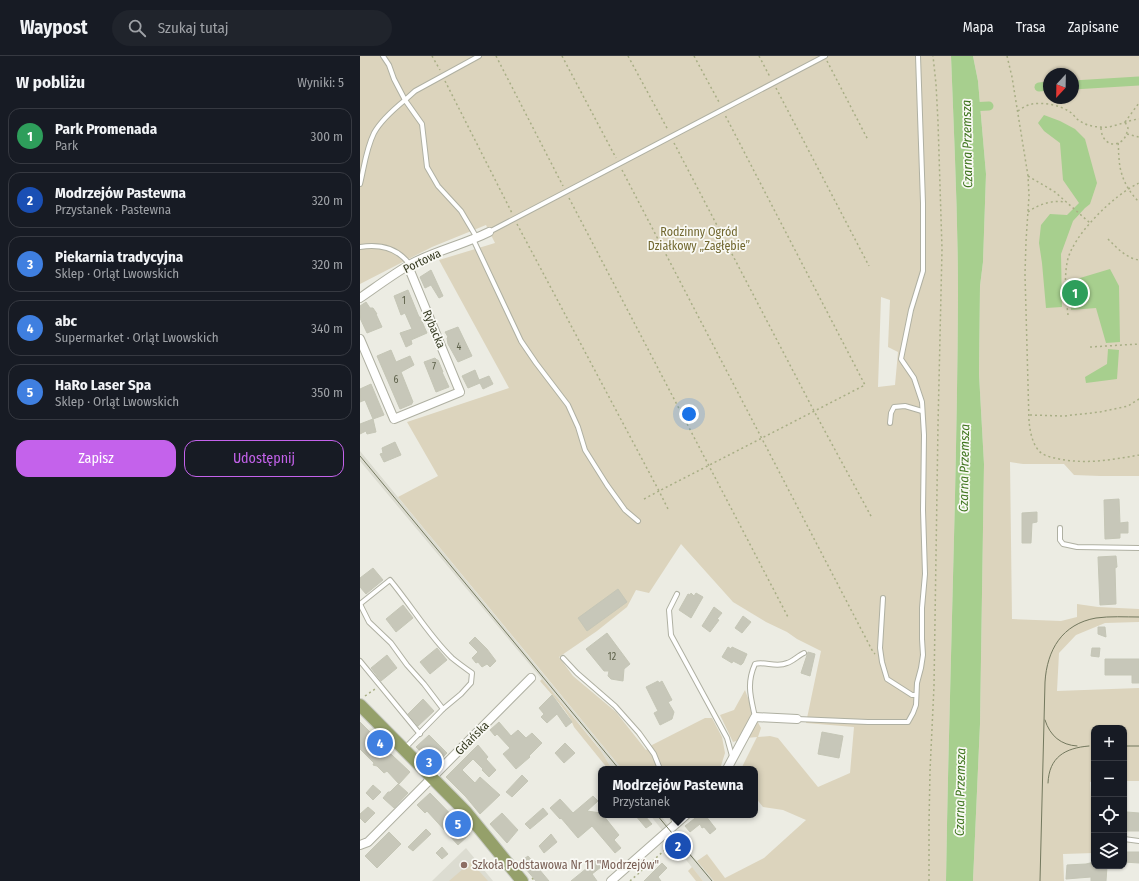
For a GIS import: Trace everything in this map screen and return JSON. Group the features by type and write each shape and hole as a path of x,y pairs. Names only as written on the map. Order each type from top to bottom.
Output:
{"main road":[{"path":"362,701 404,749 466,812 522,881"}],"street":[{"name":"Portowa","path":"360,298 409,265 489,232"},
{"name":"Rybacka","path":"360,339 394,419 460,392 409,265"},
{"name":"Gdańska","path":"360,845 368,842 531,678"},
{"path":"729,766 755,717 797,719"},
{"path":"613,880 683,818"}],"lane":[{"path":"383,56 389,65 394,79 405,100 422,124 427,167 438,186 461,210 521,341 568,405 578,427 585,450 607,485 625,510 638,521"},
{"path":"360,184 369,145 374,133 394,109 415,91 480,56"},
{"path":"489,232 824,56"},
{"path":"797,719 908,722 914,713 916,705 915,694 923,655 922,608 925,574 923,510 924,435 922,402 914,378 901,359 912,310 923,271 923,203 918,56"},
{"path":"360,247 384,247 399,253 406,259 409,265"},
{"path":"890,423 891,412 894,407 905,406 922,411"},
{"path":"1060,528 1060,540 1063,544 1077,547 1139,548"},
{"path":"404,749 471,683 472,673 452,658 431,634 390,580 360,604 369,622 391,643 443,710"},
{"path":"677,594 669,610 671,635 727,738 733,759"},
{"path":"883,598 880,648 887,679 912,695 915,694"},
{"path":"755,717 750,694 750,674 755,664 788,664 804,653"},
{"path":"563,658 577,674 615,706 654,754 659,766"},
{"path":"360,661 420,734"},
{"path":"673,818 675,825"},
{"path":"1127,839 1139,841"}],"path":[{"path":"432,56 514,218 658,492 670,511"},
{"path":"496,56 789,619"},
{"path":"562,56 873,652 875,654 881,654"},
{"path":"628,56 814,411 872,518"},
{"path":"644,500 865,385 694,56"},
{"path":"759,56 869,266"},
{"path":"824,56 868,140"},
{"path":"929,881 929,786 934,686 942,249 938,122 933,56"},
{"path":"1007,56 1012,77 1028,176 1029,196 1025,274 1030,430 1035,446 1047,456 1075,462 1098,462 1139,455"},
{"path":"1125,122 1139,103"},
{"path":"1017,111 1031,104 1048,104 1070,112 1078,120 1086,124 1101,128 1139,119"},
{"path":"1101,128 1103,138 1107,142 1112,144 1118,143 1124,140 1127,134 1128,128 1125,122"},
{"path":"1127,134 1139,137"},
{"path":"1118,143 1118,156 1121,173 1131,193 1139,202"},
{"path":"1028,176 1055,192 1090,223"},
{"path":"1068,315 1066,294 1067,262 1074,244 1090,223 1114,199 1128,188 1139,183"},
{"path":"1028,212 1033,208 1047,203 1057,201 1066,202"},
{"path":"1108,239 1130,258 1139,260"},
{"path":"1090,347 1139,344"},
{"path":"1030,415 1064,416 1100,412 1128,406 1139,399"},
{"path":"362,701 380,685"},
{"path":"630,881 666,849 673,846"}],"shaded area":[{"path":"360,451 620,766 610,766 596,744 360,461"},
{"path":"652,818 663,818 673,830 672,832 714,881 703,881"},
{"name":"Szkoła Podstawowa Nr 11 \"Modrzejów\"","path":"466,848 493,881 432,881"}],"green space":[{"name":"Rodzinny Ogród Działkowy „Zagłębie”","path":"360,56 951,56 957,206 958,296 946,881 714,881 697,861 707,854 725,878 764,858 806,820 783,810 763,807 758,801 758,766 742,766 757,737 746,738 733,742 720,715 734,710 745,690 755,717 761,728 758,737 770,736 778,738 818,787 850,773 854,727 806,723 821,651 766,622 733,602 681,544 649,593 636,590 627,607 597,631 559,657 573,676 616,712 646,750 652,745 705,718 712,718 722,737 725,753 721,766 620,766 398,497 438,476 407,422 509,388 439,260 495,243 486,225 432,247 360,284","holes":["881,297 890,300 888,347 898,352 895,385 878,387"]},
{"path":"973,56 1139,56 1139,476 1074,475 1064,464 1023,464 1010,462 1012,619 1061,621 1077,617 1077,604 1098,607 1139,609 1139,622 1105,623 1076,635 1059,653 1057,691 1139,688 1139,781 1127,781 1127,725 1091,725 1091,853 1063,854 1064,881 973,881 980,724 984,464 979,374 980,286 983,262 986,174 978,81"},
{"path":"542,679 601,751 610,766 606,766 574,727 564,709 540,681"},
{"path":"471,862 488,881 449,881"},
{"path":"692,867 703,881 696,881 688,871"}],"water":[{"name":"Czarna Przemsza","path":"951,56 973,56 978,81 986,174 983,262 980,286 979,374 984,464 980,724 973,881 946,881 958,296 957,206"},
{"path":"1044,115 1075,129 1085,139 1097,183 1090,204 1073,221 1061,254 1062,307 1046,308 1039,243 1041,225 1050,214 1067,215 1079,203 1063,180 1060,143 1044,131 1038,123"},
{"path":"1110,269 1119,286 1120,342 1106,343 1096,308 1071,310 1070,281"},
{"path":"1108,349 1119,350 1117,379 1086,383 1085,377 1107,364"}],"building":[{"path":"431,270 443,296 439,298 431,285 425,288 420,277"},
{"path":"408,290 427,333 411,340 412,344 406,347 400,333 412,329 405,313 401,315 394,296"},
{"path":"366,302 377,314 382,327 367,333 360,318 360,306"},
{"path":"458,327 472,356 458,362 448,344 448,337 445,332"},
{"path":"391,350 396,362 410,356 414,365 401,372 413,402 412,404 400,409 377,356"},
{"path":"435,358 438,360 449,387 436,392 424,362"},
{"path":"475,370 479,380 489,376 493,384 483,389 480,383 468,388 462,376"},
{"path":"371,384 384,415 373,419 365,400 360,402 360,389"},
{"path":"373,419 376,432 367,434 366,431 360,434 360,424"},
{"path":"395,442 401,455 384,462 380,454 383,453 382,448"},
{"path":"1119,499 1120,523 1128,522 1128,533 1120,533 1120,538 1105,539 1104,500"},
{"path":"1037,512 1037,522 1032,523 1031,543 1022,543 1022,513"},
{"path":"1116,556 1116,604 1100,605 1098,557"},
{"path":"373,568 383,580 366,594 360,587 360,578"},
{"path":"618,589 627,602 587,631 578,618"},
{"path":"691,593 694,596 696,593 703,597 691,618 679,610 688,594 690,595"},
{"path":"403,605 413,618 396,632 386,619"},
{"path":"714,607 722,613 717,619 719,620 710,632 702,626"},
{"path":"743,616 751,622 742,633 735,628"},
{"path":"1098,627 1105,627 1106,637 1098,634"},
{"path":"607,633 630,664 624,669 623,681 611,679 608,676 609,671 604,671 586,649"},
{"path":"475,637 496,661 490,667 487,664 482,667 472,658 478,652 469,643"},
{"path":"728,647 731,649 732,647 747,654 741,665 733,661 732,663 722,657"},
{"path":"437,648 447,660 430,674 420,662"},
{"path":"1092,648 1100,648 1099,657 1091,656"},
{"path":"808,652 815,654 810,676 801,673"},
{"path":"387,655 397,668 381,681 371,668"},
{"path":"1105,659 1139,659 1139,683 1132,683 1132,675 1105,675"},
{"path":"658,681 659,683 662,681 672,700 668,702 674,712 672,719 660,725 654,713 658,711 646,687"},
{"path":"552,695 572,722 566,727 557,714 547,723 541,717 544,714 539,708"},
{"path":"423,699 434,711 418,726 408,714"},
{"path":"360,722 376,738 375,739 410,772 399,784 387,771 384,773 377,766 373,765 374,763 360,749"},
{"path":"499,722 511,736 518,730 526,738 532,733 542,743 529,756 530,757 516,769 503,754 510,748 497,734 495,736 490,730"},
{"path":"822,732 843,736 839,758 818,754"},
{"path":"429,735 447,753 435,765 416,747"},
{"path":"565,743 575,753 564,763 555,753"},
{"path":"478,745 488,757 486,759 496,770 489,777 473,759 462,770 475,783 480,777 500,795 480,814 446,777"},
{"path":"522,775 528,781 512,797 506,792"},
{"path":"398,784 408,793 394,808 383,798"},
{"path":"373,785 381,792 373,800 366,793"},
{"path":"430,793 470,834 458,845 427,811 425,813 417,805"},
{"path":"593,796 598,801 587,811 598,813 598,818 605,818 619,835 614,840 621,848 615,853 592,826 578,838 561,818 560,819 550,808 560,799 573,813"},
{"path":"368,807 375,813 365,823 360,818 360,814"},
{"path":"543,808 548,814 530,829 525,824"},
{"path":"1127,812 1139,813 1139,831 1127,831"},
{"path":"502,813 518,830 507,843 490,824"},
{"path":"638,818 647,818 652,824 646,828"},
{"path":"695,818 707,818 716,829 710,834 704,827 702,828 700,824 690,832 685,826"},
{"path":"426,829 431,834 413,851 408,847"},
{"path":"389,832 401,844 377,868 365,856"},
{"path":"551,834 557,842 544,853 539,846"},
{"path":"442,847 448,854 442,859 436,853"},
{"path":"1127,852 1139,852 1139,863 1127,862"},
{"path":"528,856 549,881 536,881 520,862"},
{"path":"594,860 601,867 592,874 597,881 571,881 587,868 586,867"},
{"path":"662,863 667,868 658,877 661,881 644,881"},
{"path":"1091,863 1091,869 1107,869 1106,881 1091,881 1091,877 1066,879 1067,865"}],"waterway":[{"path":"1079,85 1139,81"},
{"path":"1039,87 1043,87"},
{"name":"Czarna Przemsza","path":"969,107 989,106"}],"tram line":[{"path":"360,456 617,766"},
{"path":"1040,881 1045,682 1049,659 1058,640 1065,632 1084,621 1101,617 1139,617"},
{"path":"1045,720 1050,731 1057,739 1066,744 1077,746"},
{"path":"1048,783 1051,767 1055,760 1073,749 1089,746"},
{"path":"1127,746 1139,746"},
{"path":"660,818 712,881"}],"place":[{"name":"Park Promenada","path":"1075,293"},
{"name":"abc","path":"380,743"},
{"name":"Piekarnia tradycyjna","path":"429,762"},
{"name":"HaRo Laser Spa","path":"458,824"},
{"name":"Modrzejów Pastewna","path":"678,846"},
{"name":"Szkoła Podstawowa Nr 11 \"Modrzejów\"","path":"464,865"}]}
